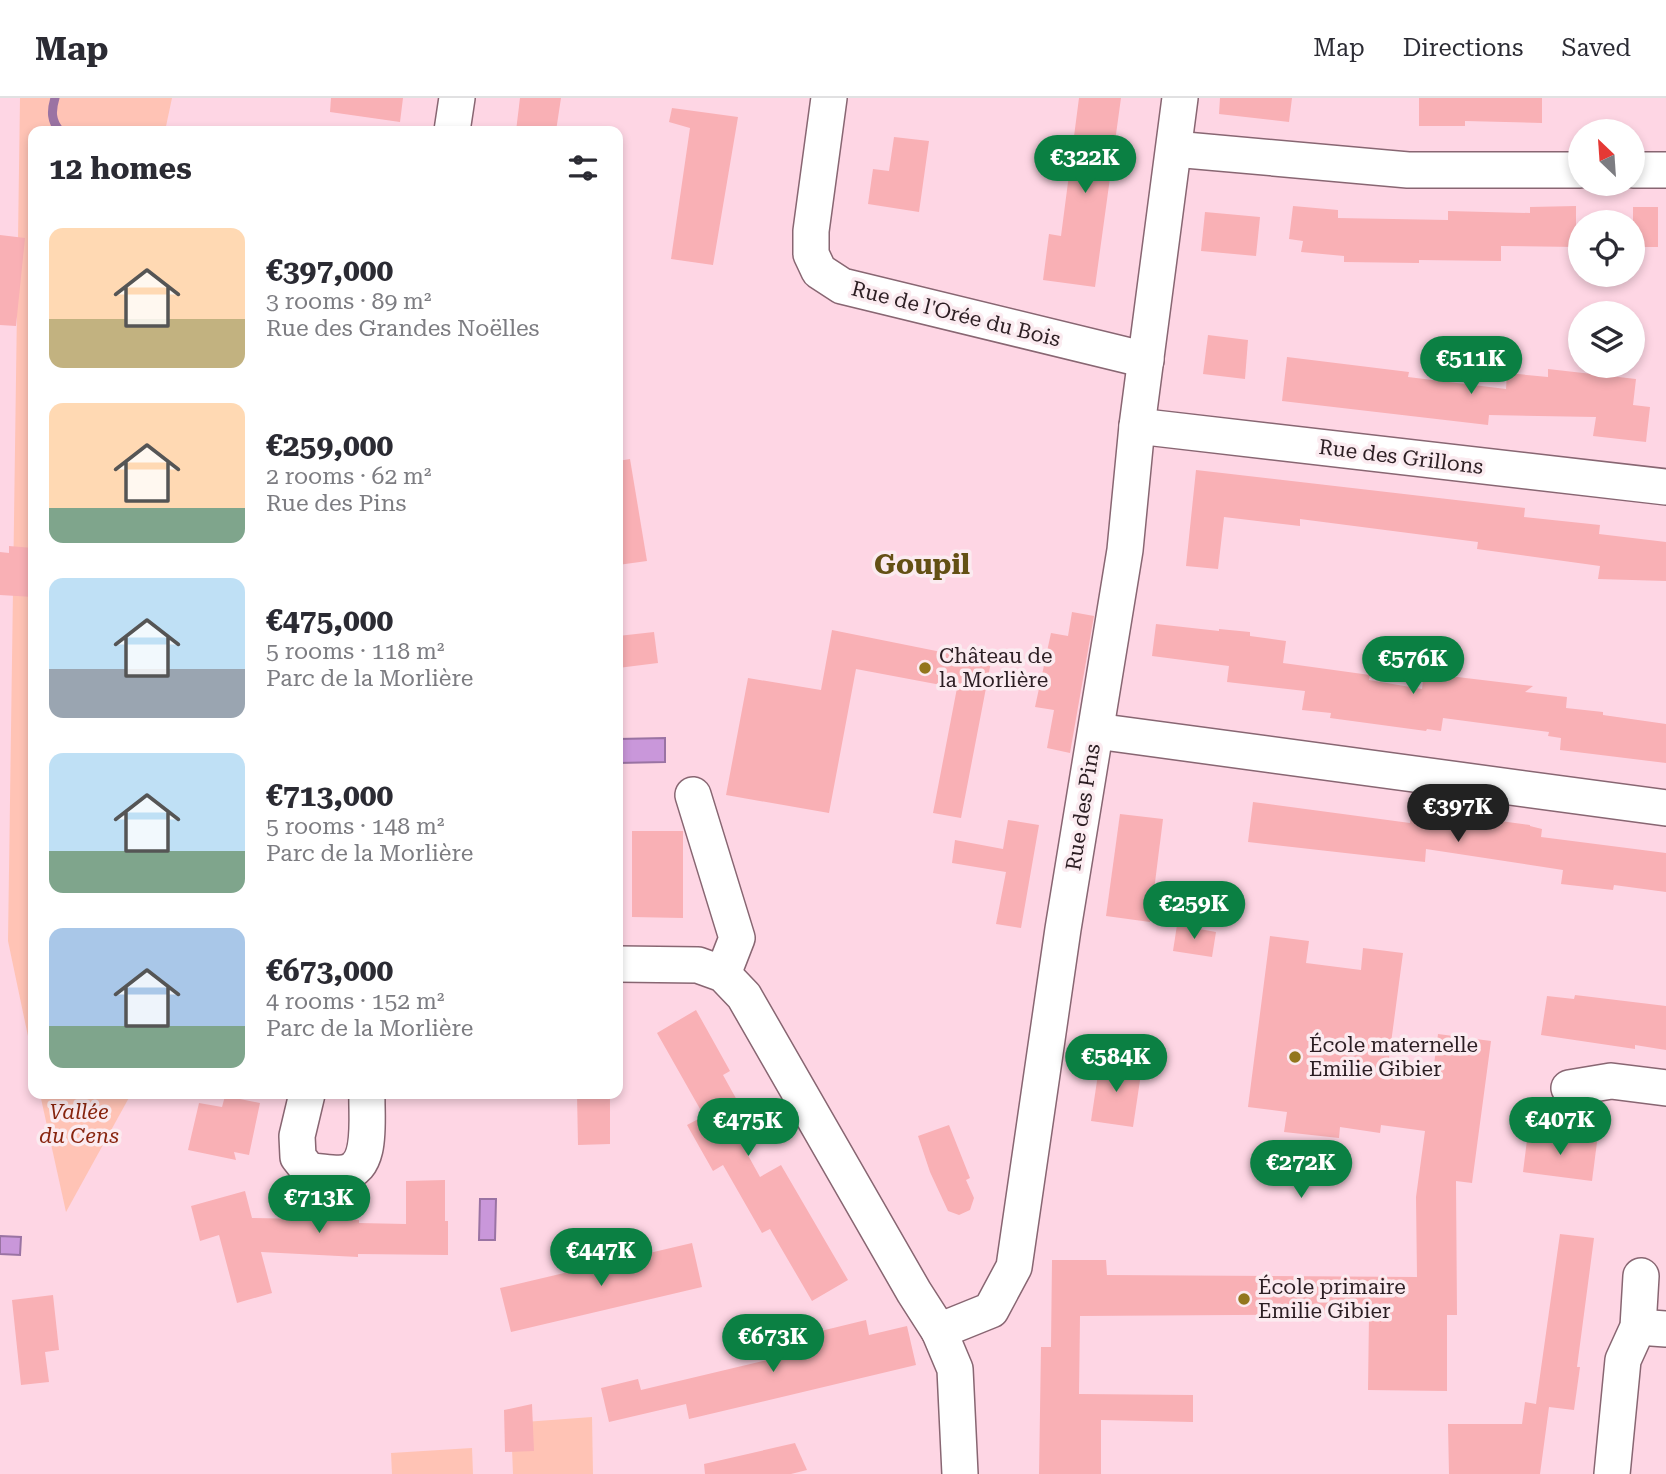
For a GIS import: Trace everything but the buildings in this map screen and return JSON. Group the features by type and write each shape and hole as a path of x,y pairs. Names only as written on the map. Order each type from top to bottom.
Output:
{"street":[{"path":"453,126 457,98"},
{"name":"Rue de l'Orée du Bois","path":"829,98 811,231 811,254 819,271 842,286 1146,360"},
{"name":"Rue des Pins","path":"939,1331 990,1310 1014,1267 1063,929 1125,550 1137,426 1180,98"},
{"path":"1174,149 1408,170 1568,170"},
{"path":"1645,170 1666,170"},
{"name":"Rue des Grillons","path":"1137,426 1666,487"},
{"path":"1096,731 1666,808"},
{"path":"693,795 737,938 723,974"},
{"path":"623,964 698,965 723,974 744,996 939,1331 955,1369 960,1474"},
{"path":"1569,1088 1611,1081 1666,1088"},
{"path":"306,1099 297,1136 298,1157 309,1171 345,1173 358,1167 365,1156 367,1099"},
{"path":"1612,1474 1623,1360 1652,1328 1642,1276"}],"green space":[{"name":"Vallée du Cens","path":"20,98 172,98 166,126 28,126 28,1036 8,941"},
{"name":"Vallée du Cens","path":"41,1099 128,1099 66,1212"},
{"path":"592,1417 593,1474 513,1474 511,1423"},
{"path":"472,1448 473,1474 392,1474 391,1453"}],"shaded area":[{"path":"665,738 665,762 623,763 623,739"},
{"path":"480,1199 496,1199 495,1240 479,1240"},
{"path":"0,1236 21,1237 20,1255 0,1254"}],"waterway":[{"path":"55,98 53,116 57,126"}],"place":[{"name":"Château de la Morlière","path":"925,668"},
{"name":"École maternelle Emilie Gibier","path":"1295,1057"},
{"name":"École primaire Emilie Gibier","path":"1244,1299"}],"district":[{"name":"Goupil","path":"922,564"}]}
